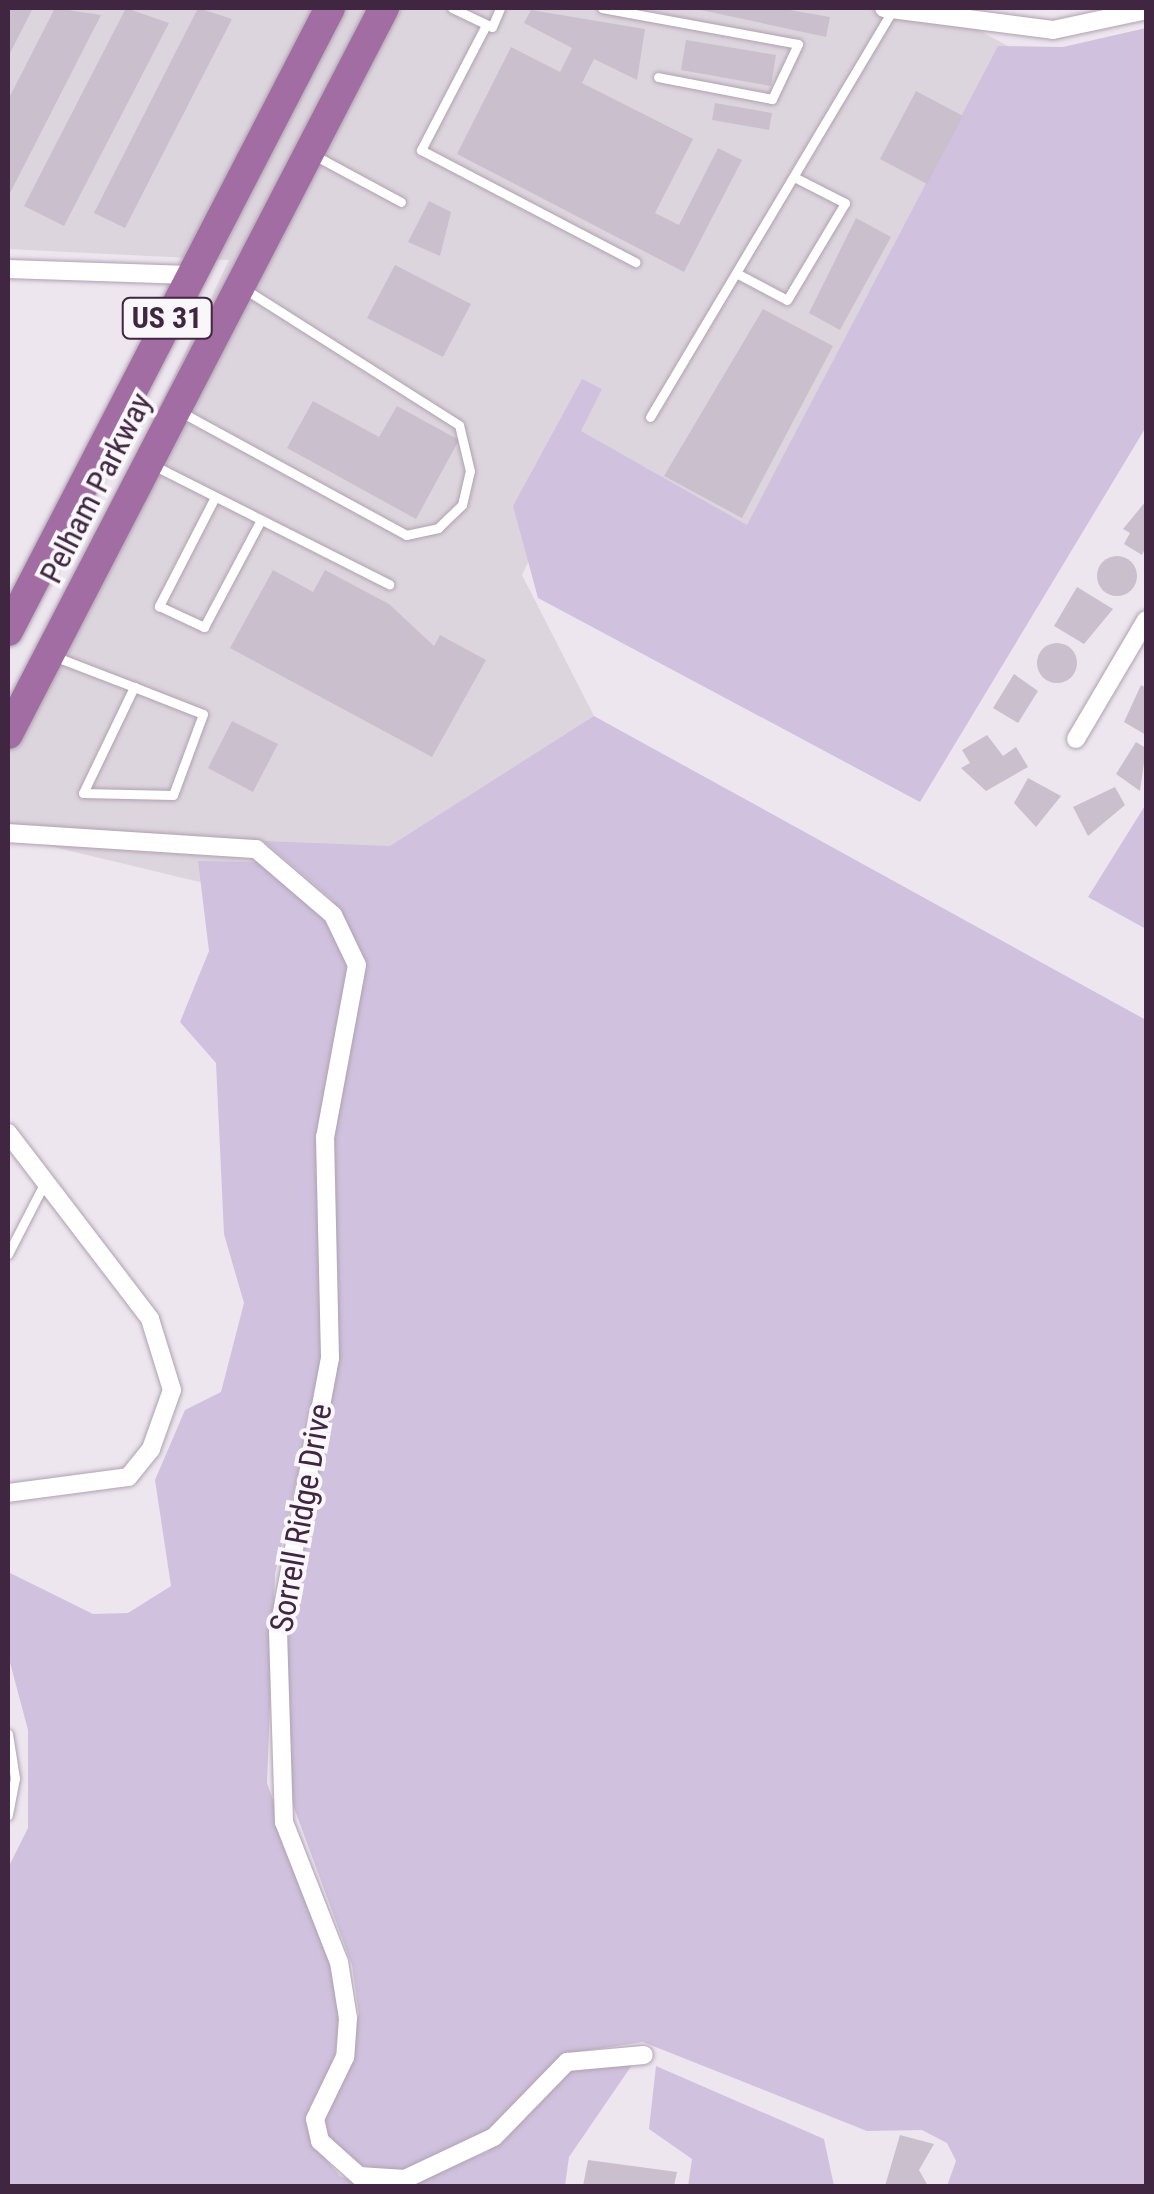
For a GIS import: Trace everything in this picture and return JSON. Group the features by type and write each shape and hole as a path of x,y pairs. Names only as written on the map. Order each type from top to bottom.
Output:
{"main road":[{"name":"Pelham Parkway","path":"11,617 330,8"},
{"name":"Pelham Parkway","path":"8,734 384,8"},
{"path":"190,275 240,287"}],"street":[{"path":"888,8 1053,30 1146,10"},
{"path":"8,269 190,275"},
{"path":"1076,739 1146,620"},
{"name":"Sorrell Ridge Drive","path":"8,832 256,849 333,915 357,965 326,1138 330,1358 278,1632 284,1822 347,2005 345,2057 315,2118 320,2141 359,2176 404,2180 494,2137 568,2062 644,2056"},
{"path":"8,1133 150,1318 172,1390 150,1449 128,1476 8,1493"}],"lane":[{"path":"452,8 486,24"},
{"path":"500,8 486,24 421,150 635,262"},
{"path":"602,8 798,44 772,98 658,77"},
{"path":"666,20 668,8"},
{"path":"650,417 796,178 888,8"},
{"path":"309,153 400,202"},
{"path":"738,274 787,300 846,204 796,178"},
{"path":"176,409 406,535 438,528 462,505 470,471 460,425 240,287"},
{"path":"149,462 389,584"},
{"path":"214,497 159,606 204,628 262,520"},
{"path":"49,654 134,687 203,714 172,795 83,794 134,687"},
{"path":"8,1254 44,1184"},
{"path":"8,1734 15,1778 8,1815"}],"shaded area":[{"path":"8,8 938,8 1030,58 761,549 579,458 522,575 594,716 417,934 8,836 8,726 229,260 8,249"},
{"path":"1146,28 1146,427 920,802 538,598 513,506 582,379 602,389 581,431 747,525 998,46 1063,47"},
{"path":"594,716 1146,1020 1146,2186 947,2186 956,2161 947,2143 922,2130 867,2131 643,2042 564,2054 479,2139 397,2177 344,2159 321,2128 359,2014 352,1965 286,1786 285,1655 338,1363 332,1124 365,960 333,900 264,841 390,846"},
{"path":"1146,804 1146,929 1088,897"},
{"path":"198,861 262,862 338,931 350,961 320,1118 324,1359 275,1574 267,1783 334,1970 340,2014 334,2064 309,2108 311,2142 340,2176 367,2186 8,2186 8,1868 28,1828 28,1730 8,1655 8,1572 93,1614 128,1613 171,1586 155,1480 185,1410 221,1392 244,1303 224,1234 216,1063 180,1022 209,951"},
{"path":"616,2059 632,2065 569,2157 565,2186 404,2186 487,2152 575,2067"},
{"path":"656,2066 824,2139 834,2186 688,2186 692,2159 649,2129"}],"building":[{"path":"8,8 33,8 8,57"},
{"path":"55,8 101,15 8,197 8,100"},
{"path":"126,8 169,23 64,226 24,206"},
{"path":"198,8 232,19 125,228 94,213"},
{"path":"692,8 778,8 830,17 826,37"},
{"path":"531,10 645,29 637,80 594,59 582,83 693,139 655,213 679,225 718,148 742,160 684,272 457,154 511,47 560,72 572,48 524,23"},
{"path":"686,40 776,55 771,86 681,70"},
{"path":"916,91 963,116 927,184 880,159"},
{"path":"715,103 772,113 769,130 712,120"},
{"path":"429,201 451,212 440,256 408,242"},
{"path":"856,218 891,237 840,330 809,313"},
{"path":"395,265 471,304 443,357 367,318"},
{"path":"763,309 833,346 742,518 664,476"},
{"path":"313,401 379,437 397,406 459,440 416,519 287,448"},
{"path":"1146,501 1146,547 1142,555 1124,544 1130,533 1123,529"},
{"path":"1117,556 1131,562 1137,576 1131,590 1117,596 1103,590 1097,576 1103,562"},
{"path":"273,570 313,592 325,570 389,604 434,646 440,635 486,660 432,757 230,648"},
{"path":"1077,587 1113,609 1084,644 1054,626"},
{"path":"1057,643 1071,649 1077,663 1071,677 1057,683 1043,677 1037,663 1043,649"},
{"path":"1014,674 1038,691 1018,723 993,708"},
{"path":"1141,685 1146,688 1146,735 1124,722"},
{"path":"232,721 278,744 253,792 208,768"},
{"path":"987,735 1003,756 1016,747 1028,767 986,791 961,768 970,763 962,750"},
{"path":"1136,742 1146,748 1140,791 1116,774"},
{"path":"1028,778 1061,796 1036,827 1014,803"},
{"path":"1115,787 1125,805 1088,836 1073,807"},
{"path":"900,2135 934,2144 919,2170 928,2186 885,2186"},
{"path":"588,2160 677,2172 674,2186 583,2186"}]}
